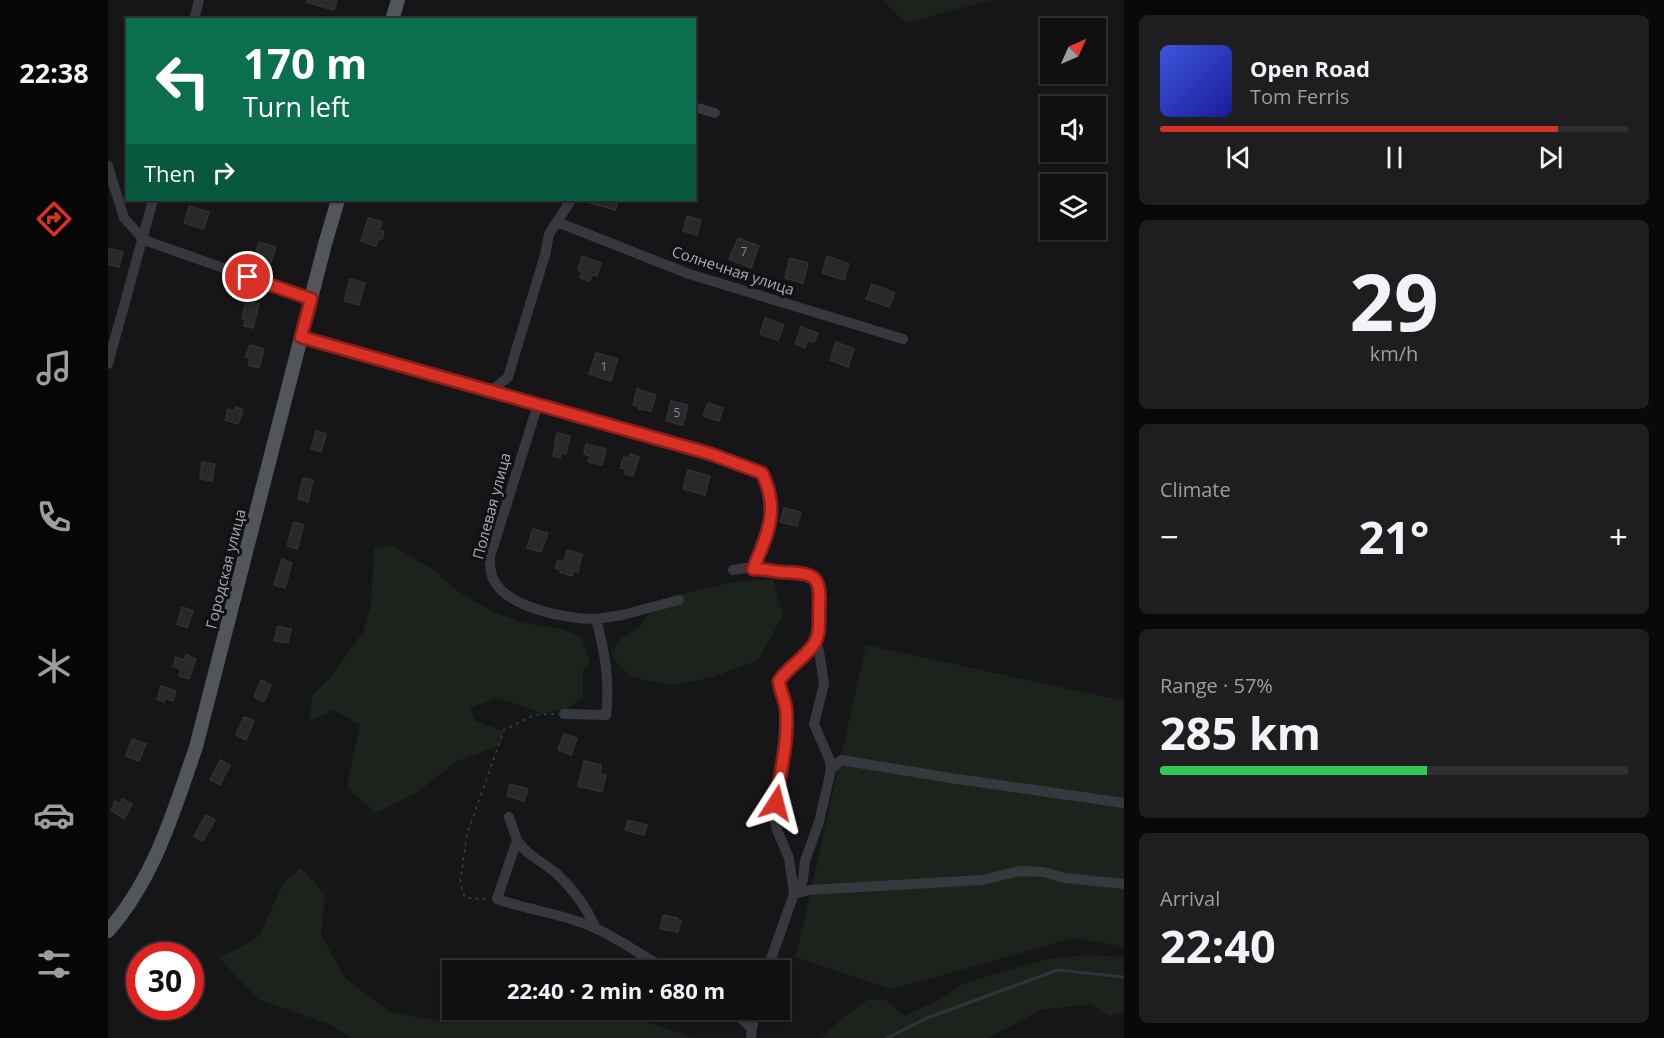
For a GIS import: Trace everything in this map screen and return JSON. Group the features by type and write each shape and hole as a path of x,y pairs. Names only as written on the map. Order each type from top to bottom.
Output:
{"main road":[{"path":"393,18 398,0"},
{"name":"Городская улица","path":"108,931 152,866 196,747 338,201"}],"street":[{"path":"194,18 199,0"},
{"path":"696,108 715,113"},
{"path":"108,166 124,218 144,240 311,299"},
{"path":"108,364 144,240 153,201"},
{"path":"490,392 508,376 545,255 549,234 570,201"},
{"name":"Солнечная улица","path":"557,222 689,274 903,339"},
{"path":"301,337 711,454 762,473 772,510 771,523 753,569"},
{"name":"Полевая улица","path":"538,405 494,545 490,569 495,584 508,596 524,605 578,619 622,615 679,600"},
{"path":"733,570 753,569 808,574 816,580 821,598 816,642 825,684 814,724 830,761 831,770 819,822 805,861 803,880 794,894 771,960"},
{"path":"564,714 606,715 609,693 606,656 596,619"},
{"path":"794,894 789,858 774,817 784,754 786,708 779,681 785,671 807,653 816,642"},
{"path":"831,770 841,760 1124,803"},
{"path":"509,817 523,850 556,873 582,901 596,929"},
{"path":"517,840 497,899 520,907 560,915 596,929 650,960"},
{"path":"794,894 809,890 982,879 1020,871 1044,872 1065,878 1124,884"},
{"path":"741,1020 752,1034"}],"path":[{"path":"497,899 465,898 460,883 467,834 504,730 534,715 564,714"}],"shaded area":[{"path":"883,0 991,0 906,23"},
{"path":"391,545 434,570 456,590 493,612 523,623 561,629 581,637 590,663 583,671 583,697 566,709 541,714 524,706 495,698 470,708 475,721 503,731 500,745 457,761 419,791 375,813 347,787 360,725 334,710 310,721 312,696 329,679 363,632 371,605 374,549"},
{"path":"773,579 783,615 758,660 713,677 672,685 631,677 615,661 611,651 622,638 639,628 651,611 667,597 735,582"},
{"path":"866,645 1124,701 1124,946 1074,938 892,989 796,957"},
{"path":"301,868 325,895 321,935 346,979 392,1013 445,1022 452,1020 641,1020 692,1038 353,1038 329,1024 259,1000 218,957 236,950 259,936 284,882"},
{"path":"1086,955 1124,957 1124,1012 1109,1016 1091,1004 1041,1010 988,1038 822,1038 845,1016 869,999 885,1000 905,1016 939,1000 963,984 1043,960"}],"building":[{"path":"307,0 337,0 334,10 306,2"},
{"path":"588,201 618,201 615,210"},
{"path":"189,206 209,212 204,229 184,223"},
{"path":"687,216 701,220 697,235 683,231"},
{"path":"368,218 382,222 379,230 384,232 376,246 361,241"},
{"path":"738,238 759,246 751,268 729,259"},
{"path":"259,242 276,247 270,264 261,262 260,265 253,262"},
{"path":"108,248 123,252 119,267 108,264"},
{"path":"582,256 601,263 597,276 592,275 590,281 580,278 582,272 578,270"},
{"path":"827,256 849,264 844,280 822,273"},
{"path":"790,258 808,263 803,283 785,278"},
{"path":"350,279 365,283 359,305 344,301"},
{"path":"872,284 895,293 889,307 866,299"},
{"path":"246,300 259,304 253,328 244,326 245,319 242,319"},
{"path":"765,318 784,325 778,340 760,334"},
{"path":"801,327 818,333 814,342 808,340 805,348 795,344"},
{"path":"836,342 854,349 848,367 830,360"},
{"path":"250,345 264,349 259,368 248,365 250,358 245,357"},
{"path":"596,353 618,359 611,381 589,374"},
{"path":"637,389 656,395 651,411 638,409 639,407 633,405"},
{"path":"671,401 688,405 683,425 666,421"},
{"path":"708,403 723,408 719,421 703,416"},
{"path":"236,407 243,410 238,424 225,420 228,409 234,411"},
{"path":"316,431 326,434 321,452 311,449"},
{"path":"557,433 570,436 566,454 561,453 560,458 553,456"},
{"path":"586,444 606,449 602,465 588,462 590,456 584,454"},
{"path":"630,454 639,457 633,476 625,474 626,469 620,468 624,457 629,459"},
{"path":"202,462 215,464 212,481 200,479"},
{"path":"688,470 710,476 705,495 683,489"},
{"path":"303,478 313,480 308,502 298,499"},
{"path":"784,508 801,512 797,526 780,522"},
{"path":"294,522 304,525 297,549 287,546"},
{"path":"533,529 548,533 541,552 527,548"},
{"path":"567,550 582,554 578,572 573,571 572,576 555,568 558,560 564,562"},
{"path":"282,559 292,563 285,588 274,585"},
{"path":"182,607 193,611 187,628 177,624"},
{"path":"278,626 291,629 288,643 274,641"},
{"path":"186,655 196,659 189,679 179,676 181,669 173,666 176,657 184,660"},
{"path":"261,680 271,685 264,702 254,697"},
{"path":"161,686 176,691 173,701 165,698 164,702 157,699"},
{"path":"244,717 254,721 246,740 236,735"},
{"path":"564,734 577,738 571,755 558,750"},
{"path":"132,739 146,744 139,761 126,756"},
{"path":"220,760 230,765 220,785 210,780"},
{"path":"584,761 601,765 600,774 606,775 602,792 578,786"},
{"path":"510,784 528,789 524,801 507,796"},
{"path":"122,799 132,804 124,819 111,810 115,801 120,804"},
{"path":"206,815 215,820 203,841 194,836"},
{"path":"628,820 647,825 644,835 625,830"},
{"path":"663,915 678,918 681,921 678,932 660,929"}],"waterway":[{"path":"887,1038 927,1018 1058,970 1124,977"}],"route":[{"path":"248,277 311,299 301,337 711,454 762,473 769,492 772,510 771,523 753,569 808,574 816,580 821,598 816,642 807,653 785,671 779,681 786,708 784,754 776,803"}]}
